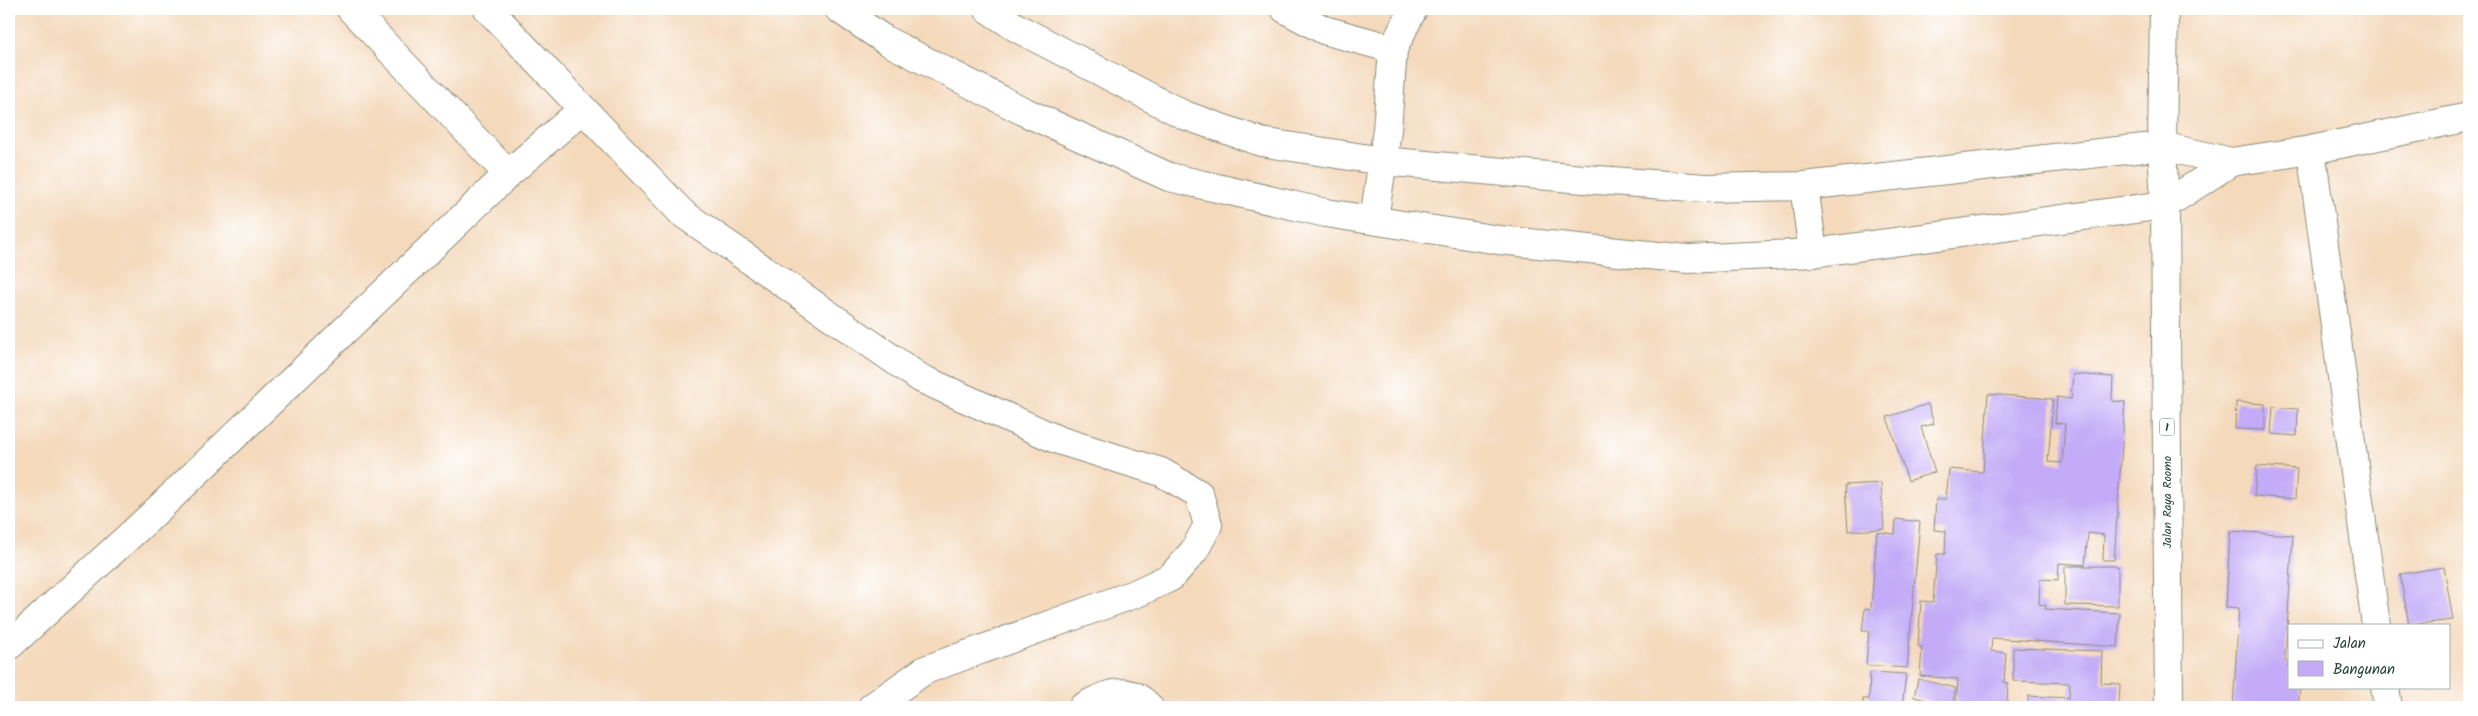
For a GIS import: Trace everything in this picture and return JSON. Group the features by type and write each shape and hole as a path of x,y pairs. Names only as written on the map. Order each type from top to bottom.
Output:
{"main road":[{"path":"351,9 508,174"},
{"path":"488,9 682,213 920,378 1058,440 1161,472 1198,494 1208,525 1194,551 1171,577 1137,593 925,670 872,707"},
{"path":"839,9 885,40 1025,112 1169,177 1326,213 1499,240 1688,259 1813,253 2165,205 2231,162"},
{"path":"988,9 1017,28 1184,115 1261,142 1382,161 1705,188 1804,186 2162,146 2231,162 2312,150 2469,117"},
{"path":"1285,9 1324,30 1393,49"},
{"path":"1374,220 1389,112 1393,49 1413,9"},
{"name":"1","path":"2162,146 2164,9"},
{"path":"9,646 150,516 508,174 583,109"},
{"name":"Jalan Raya Roomo","path":"2162,146 2165,205 2169,707"},
{"path":"2312,150 2376,624"},
{"path":"1804,186 1813,253"},
{"path":"2385,688 2388,707"},
{"path":"1083,707 1101,698 1124,692 1143,701 1149,707"}],"building":[{"path":"2073,374 2113,377 2112,401 2125,402 2114,560 2103,560 2104,535 2088,533 2085,565 2059,563 2058,580 2040,579 2039,604 2046,605 2045,609 2120,613 2118,647 1992,638 1991,651 2006,653 2004,682 2008,683 2007,707 1956,707 1958,679 1920,676 1922,647 1918,646 1921,601 1933,602 1937,554 1945,554 1946,531 1934,530 1936,499 1946,499 1949,469 1983,472 1988,394 2053,399 2048,462 2062,463 2065,424 2055,423 2057,397 2071,399"},
{"path":"2236,402 2265,404 2265,430 2235,429"},
{"path":"1928,404 1934,424 1921,427 1935,472 1908,481 1887,417"},
{"path":"2273,407 2298,409 2297,436 2271,434"},
{"path":"2257,466 2297,469 2295,499 2254,496"},
{"path":"1881,483 1884,529 1848,531 1845,485"},
{"path":"1896,519 1920,522 1907,668 1866,665 1869,631 1862,631 1865,608 1871,609 1877,532 1895,534"},
{"path":"2230,531 2293,535 2285,661 2288,661 2288,688 2300,688 2298,707 2233,707 2239,608 2226,607"},
{"path":"2065,566 2118,566 2118,606 2065,605"},
{"path":"2444,567 2453,620 2409,624 2400,574"},
{"path":"2013,648 2102,651 2101,683 2120,684 2119,707 2028,707 2028,696 2069,698 2070,683 2013,681"},
{"path":"1870,672 1906,674 1902,707 1863,707 1863,699 1869,699"},
{"path":"1918,679 1956,688 1952,706 1914,697"}]}
